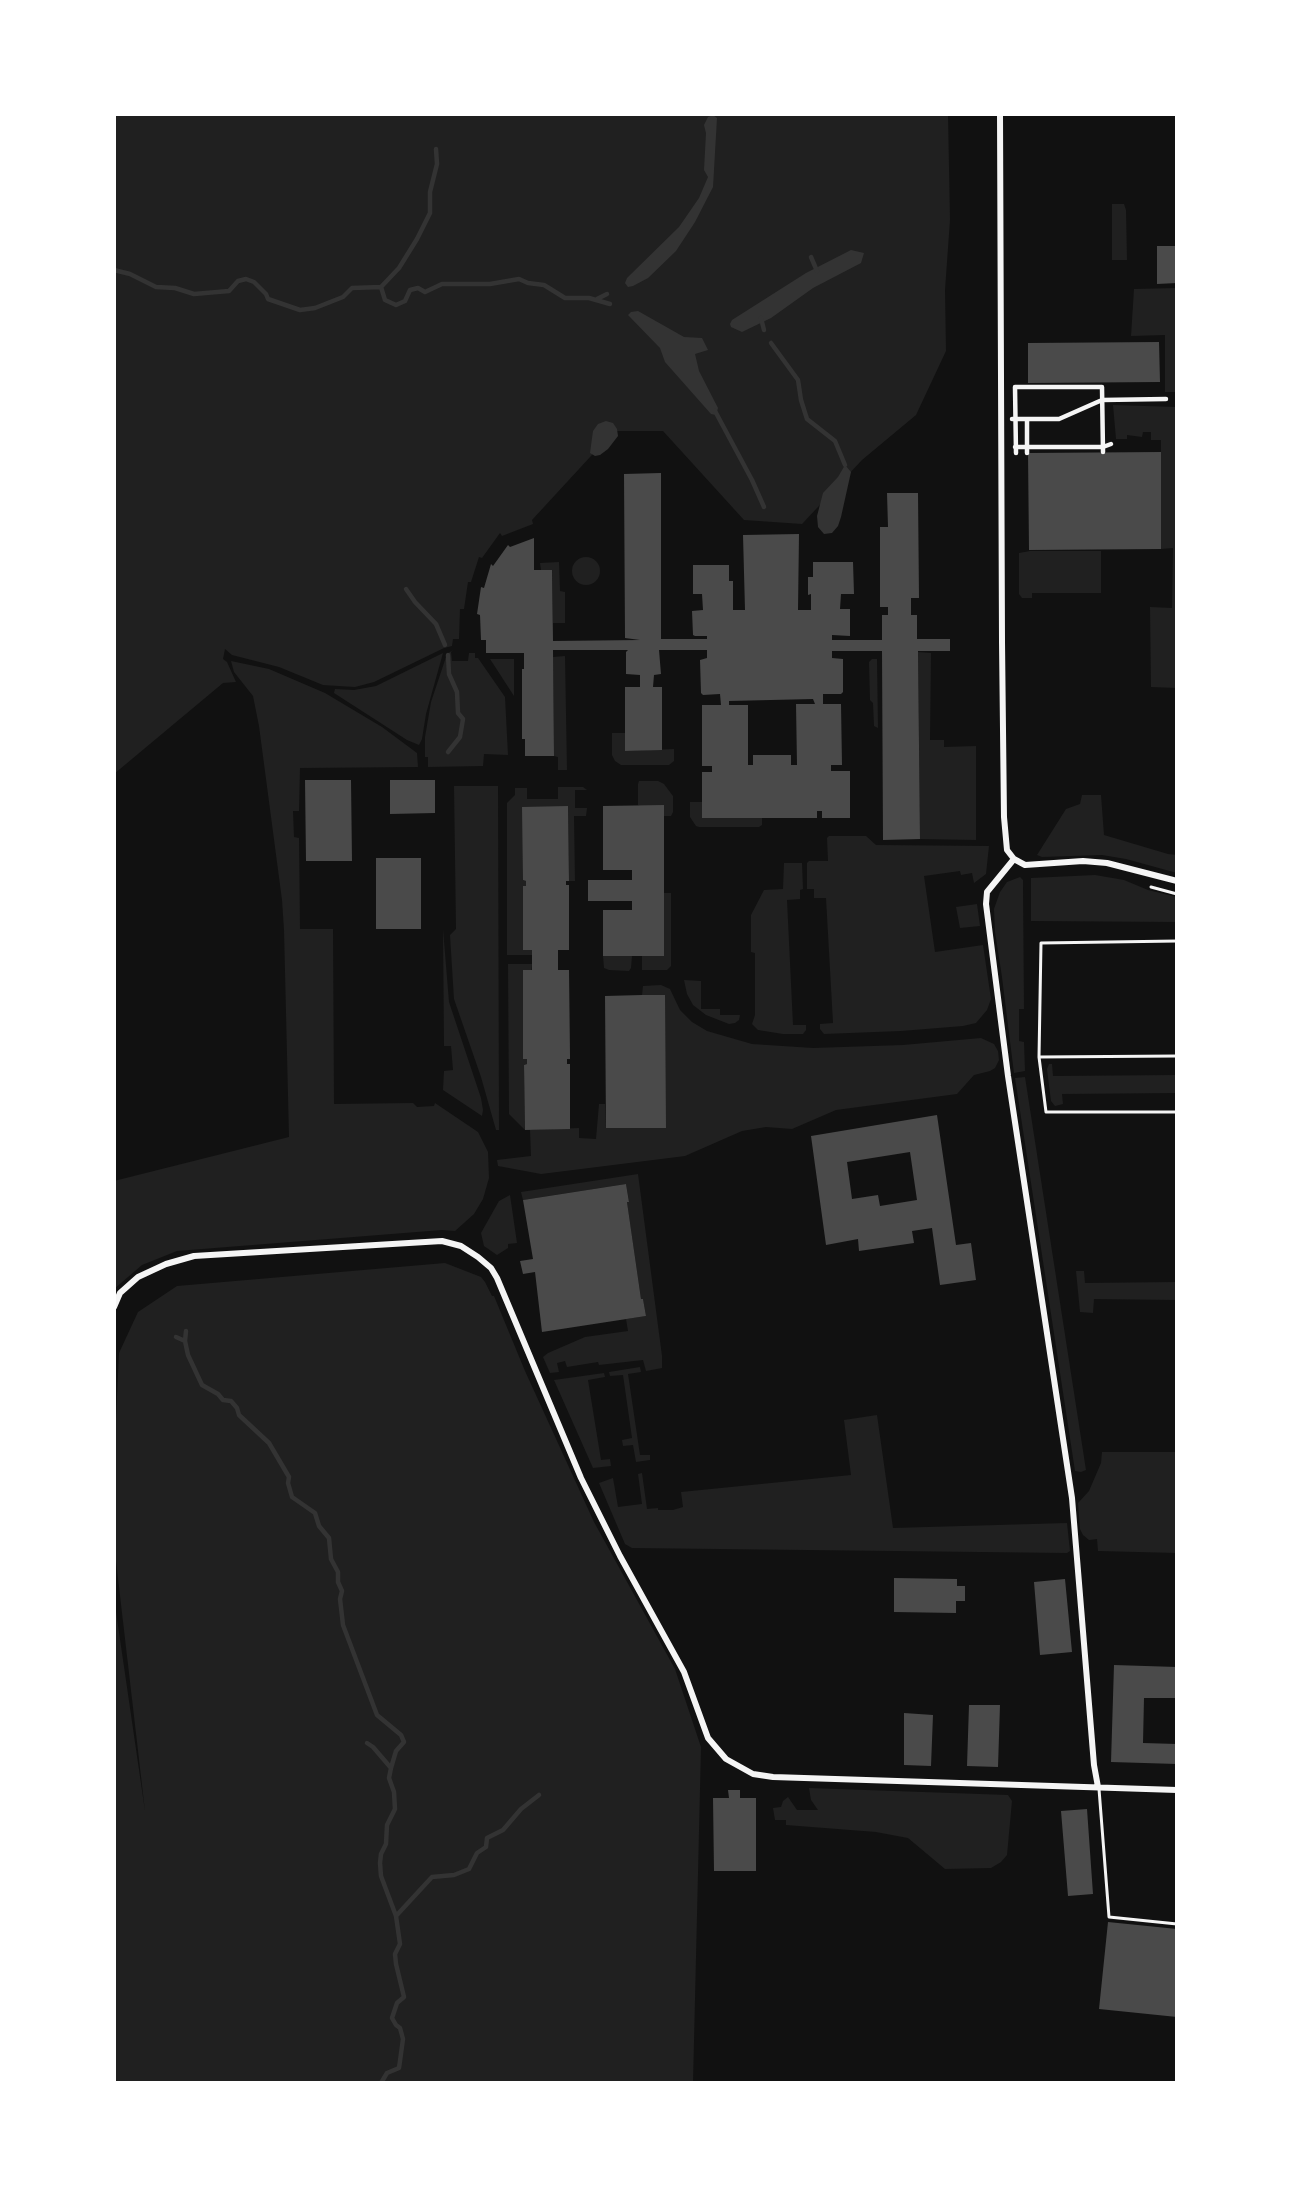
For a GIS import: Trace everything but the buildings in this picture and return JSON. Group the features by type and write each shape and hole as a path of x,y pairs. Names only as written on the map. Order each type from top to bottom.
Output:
{"street":[{"path":"1000,114 1000,402 1004,817 1007,850 1014,859 1030,866 1083,861 1107,862 1177,881"},
{"path":"1103,449 1102,387 1083,385 1015,387 1013,419 1015,450 1103,449 1111,444"},
{"path":"1013,419 1059,419 1102,400 1166,399"},
{"path":"1026,450 1027,420"},
{"path":"1014,859 987,892 986,904 1008,1076 1072,1498 1094,1766 1098,1787"},
{"path":"114,1307 120,1293 138,1277 166,1264 194,1256 442,1241 461,1246 478,1257 497,1278 581,1478 620,1556 684,1672 708,1738 726,1759 753,1774 773,1777 1177,1790"}],"lane":[{"path":"1177,941 1041,943 1039,1057 1046,1112 1177,1112"},
{"path":"1039,1057 1177,1056"},
{"path":"1098,1787 1109,1917 1177,1924"}],"path":[{"path":"1146,885 1177,894"}],"shaded area":[{"path":"114,114 948,114 950,220 945,290 946,351 916,415 862,460 802,524 744,520 663,431 614,431 532,520 533,524 502,536 500,533 482,558 479,557 471,582 468,582 464,609 460,609 459,639 453,639 452,646 374,682 355,687 323,685 279,667 232,655 225,649 223,659 227,662 236,682 223,683 114,774"},
{"path":"713,115 717,118 713,187 695,222 676,251 648,278 628,287 625,283 627,278 679,227 699,198 708,177 704,170 706,133 704,125 708,117"},
{"path":"1112,204 1124,204 1126,210 1127,260 1112,260"},
{"path":"851,250 864,253 861,263 813,288 771,318 742,332 731,327 732,320 806,273"},
{"path":"1177,288 1177,392 1165,392 1165,335 1131,336 1134,289"},
{"path":"638,311 684,337 702,338 708,350 695,354 699,371 718,408 716,415 711,414 665,362 660,348 628,315"},
{"path":"1113,405 1177,407 1177,688 1151,687 1150,607 1172,608 1173,548 1161,549 1161,440 1151,440 1151,432 1143,432 1142,437 1127,435 1127,439 1116,439"},
{"path":"606,421 613,423 618,436 608,449 595,456 590,453 593,431 598,424"},
{"path":"845,465 851,472 841,517 832,533 824,534 818,527 817,516 823,493 838,477"},
{"path":"1101,551 1101,593 1032,593 1032,598 1022,598 1019,594 1019,553"},
{"path":"586,557 596,561 600,571 596,581 586,585 576,581 572,571 576,561"},
{"path":"559,562 560,591 565,592 565,623 553,623 552,570 541,570 540,563"},
{"path":"453,650 451,652 452,661 468,661 469,653 475,653 475,658 478,658 505,697 508,755 484,754 483,766 428,767 428,757 425,757 425,737 431,702 447,654"},
{"path":"918,652 931,653 930,740 944,740 944,747 976,746 976,840 920,839"},
{"path":"443,653 419,745 407,740 334,693 335,689 354,690 376,686"},
{"path":"565,656 567,770 558,770 558,757 554,756 553,657"},
{"path":"490,659 514,659 514,696"},
{"path":"877,659 878,728 874,726 873,703 870,700 869,662"},
{"path":"231,661 269,669 325,693 382,727 417,753 418,767 300,768 299,811 293,811 294,837 299,838 300,929 333,929 334,1104 413,1103 417,1107 434,1106 435,1103 478,1132 488,1152 489,1178 483,1199 474,1214 455,1231 442,1230 177,1251 142,1265 114,1289 114,1181 289,1137 282,900 253,696 234,672"},
{"path":"612,733 625,733 626,751 674,749 674,761 669,765 621,765 612,755"},
{"path":"639,781 658,781 664,784 673,796 671,816 664,816 638,805"},
{"path":"454,786 498,786 499,1130 496,1130 481,1077 454,999 450,935 456,929"},
{"path":"558,787 583,787 587,790 575,790 575,808 587,808 586,816 574,816 575,881 569,881 568,807 523,807 523,880 526,881 526,886 523,887 523,950 532,950 532,955 507,955 507,803 515,795 515,788 527,788 527,799 558,799"},
{"path":"1082,795 1101,795 1104,835 1177,855 1177,873 1102,855 1042,857 1037,855 1066,809 1080,804"},
{"path":"690,802 702,802 703,818 762,818 762,825 759,827 699,827 690,817"},
{"path":"829,836 866,836 876,845 989,846 986,874 974,883 972,873 961,875 960,871 924,876 935,952 983,945 991,999 987,1010 976,1023 901,1031 824,1034 820,1029 820,1024 833,1023 826,898 814,898 814,889 807,889 807,863 809,861 828,861 827,838"},
{"path":"784,863 802,863 803,889 800,890 800,899 787,900 793,1025 806,1025 803,1034 758,1030 752,1024 755,1015 755,953 751,952 751,915 764,890 783,889"},
{"path":"1095,875 1124,880 1148,890 1177,897 1177,922 1031,921 1031,878"},
{"path":"1020,877 1023,880 1024,1009 1019,1009 1019,1041 1024,1042 1025,1071 1014,1073 994,909 1000,892 1007,882"},
{"path":"664,893 671,893 671,966 667,970 642,970 642,956 664,956"},
{"path":"977,904 980,926 960,928 956,907"},
{"path":"443,929 449,1002 481,1098 482,1116 443,1090 444,1071 453,1070 451,1046 444,1046"},
{"path":"603,956 632,956 631,968 629,971 604,968"},
{"path":"508,964 532,964 523,1059 527,1059 527,1064 524,1065 525,1130 509,1114"},
{"path":"684,980 701,981 701,1009 720,1009 720,1015 740,1015 739,1020 729,1024 706,1015 693,1005 687,994"},
{"path":"661,985 670,989 680,1010 692,1022 707,1031 752,1044 813,1048 903,1045 981,1038 994,1044 999,1060 995,1068 990,1071 974,1075 957,1094 836,1110 792,1129 766,1127 742,1131 685,1156 541,1174 498,1166 497,1160 531,1156 530,1130 579,1128 579,1138 596,1139 599,1104 605,1104 606,1128 666,1128 642,995 643,986"},
{"path":"1049,1064 1052,1064 1053,1076 1177,1075 1177,1093 1062,1094 1063,1104 1055,1106 1051,1101 1047,1069"},
{"path":"1025,1077 1086,1470 1081,1472 1075,1471 1015,1078"},
{"path":"638,1174 662,1368 646,1371 643,1360 599,1365 598,1362 567,1367 565,1361 557,1363 559,1372 550,1373 543,1357 548,1353 585,1337 628,1331 626,1319 646,1316 643,1299 641,1299 627,1202 629,1201 626,1184 523,1200 521,1192"},
{"path":"510,1195 517,1243 508,1244 508,1248 497,1255 484,1246 481,1233 499,1201"},
{"path":"445,1263 481,1277 494,1296 525,1371 594,1522 675,1669 701,1747 693,2083 114,2083 114,1598 145,1811 114,1544 114,1462 119,1353 138,1312 177,1286"},
{"path":"1076,1271 1084,1271 1085,1283 1177,1282 1177,1300 1094,1299 1093,1313 1080,1312"},
{"path":"640,1367 641,1372 628,1374 640,1455 650,1455 650,1460 636,1462 633,1445 623,1446 622,1440 632,1438 623,1375 610,1376 609,1372"},
{"path":"604,1373 605,1377 588,1380 601,1460 610,1459 611,1466 593,1468 554,1380"},
{"path":"877,1415 893,1528 1067,1523 1070,1551 1067,1553 632,1548 625,1544 599,1483 613,1478 618,1507 642,1504 638,1474 642,1473 647,1509 673,1510 683,1507 681,1492 851,1475 844,1420"},
{"path":"1102,1452 1177,1452 1177,1553 1098,1551 1097,1539 1089,1540 1083,1535 1080,1529 1078,1503 1089,1491 1101,1463"},
{"path":"809,1788 1008,1795 1012,1801 1007,1855 991,1868 945,1869 908,1838 876,1832 786,1825 786,1820 775,1820 773,1808 781,1807 783,1801 788,1797 797,1810 818,1810 811,1800"}],"waterway":[{"path":"381,287 399,268 430,213 430,192 437,164 436,149"},
{"path":"811,257 817,271"},
{"path":"114,270 130,274 156,287 175,288 194,294 229,291 238,281 246,279 254,282 268,299 300,310 315,308 343,297 352,288 381,287 385,300 396,305 405,301 410,290 418,288 425,292 442,284 490,284 519,279 544,285 565,298 589,298 610,304"},
{"path":"597,299 607,294"},
{"path":"761,318 764,330"},
{"path":"771,343 798,380 807,419 835,441 845,465"},
{"path":"715,411 764,507"},
{"path":"406,589 436,624 445,645"},
{"path":"448,655 449,674 457,692 458,713 463,719 460,737 448,752"},
{"path":"185,1341 186,1331"},
{"path":"176,1337 185,1341 188,1355 202,1385 218,1394 223,1400 231,1401 239,1415 269,1443 289,1477 288,1483 292,1497 315,1513 319,1526 329,1538 331,1559 338,1572 338,1582 342,1591 340,1599 343,1625 377,1715 401,1735 404,1742 396,1751 389,1778 394,1792 395,1809 387,1825 386,1844 380,1863 381,1876 396,1916 400,1944 395,1954 404,1997 397,2003 392,2018 400,2028 403,2039 399,2068 387,2073 381,2083"},
{"path":"367,1743 391,1768"},
{"path":"396,1916 432,1877 454,1875 469,1869 477,1853 486,1847 487,1838 503,1830 521,1809 539,1795"}]}
